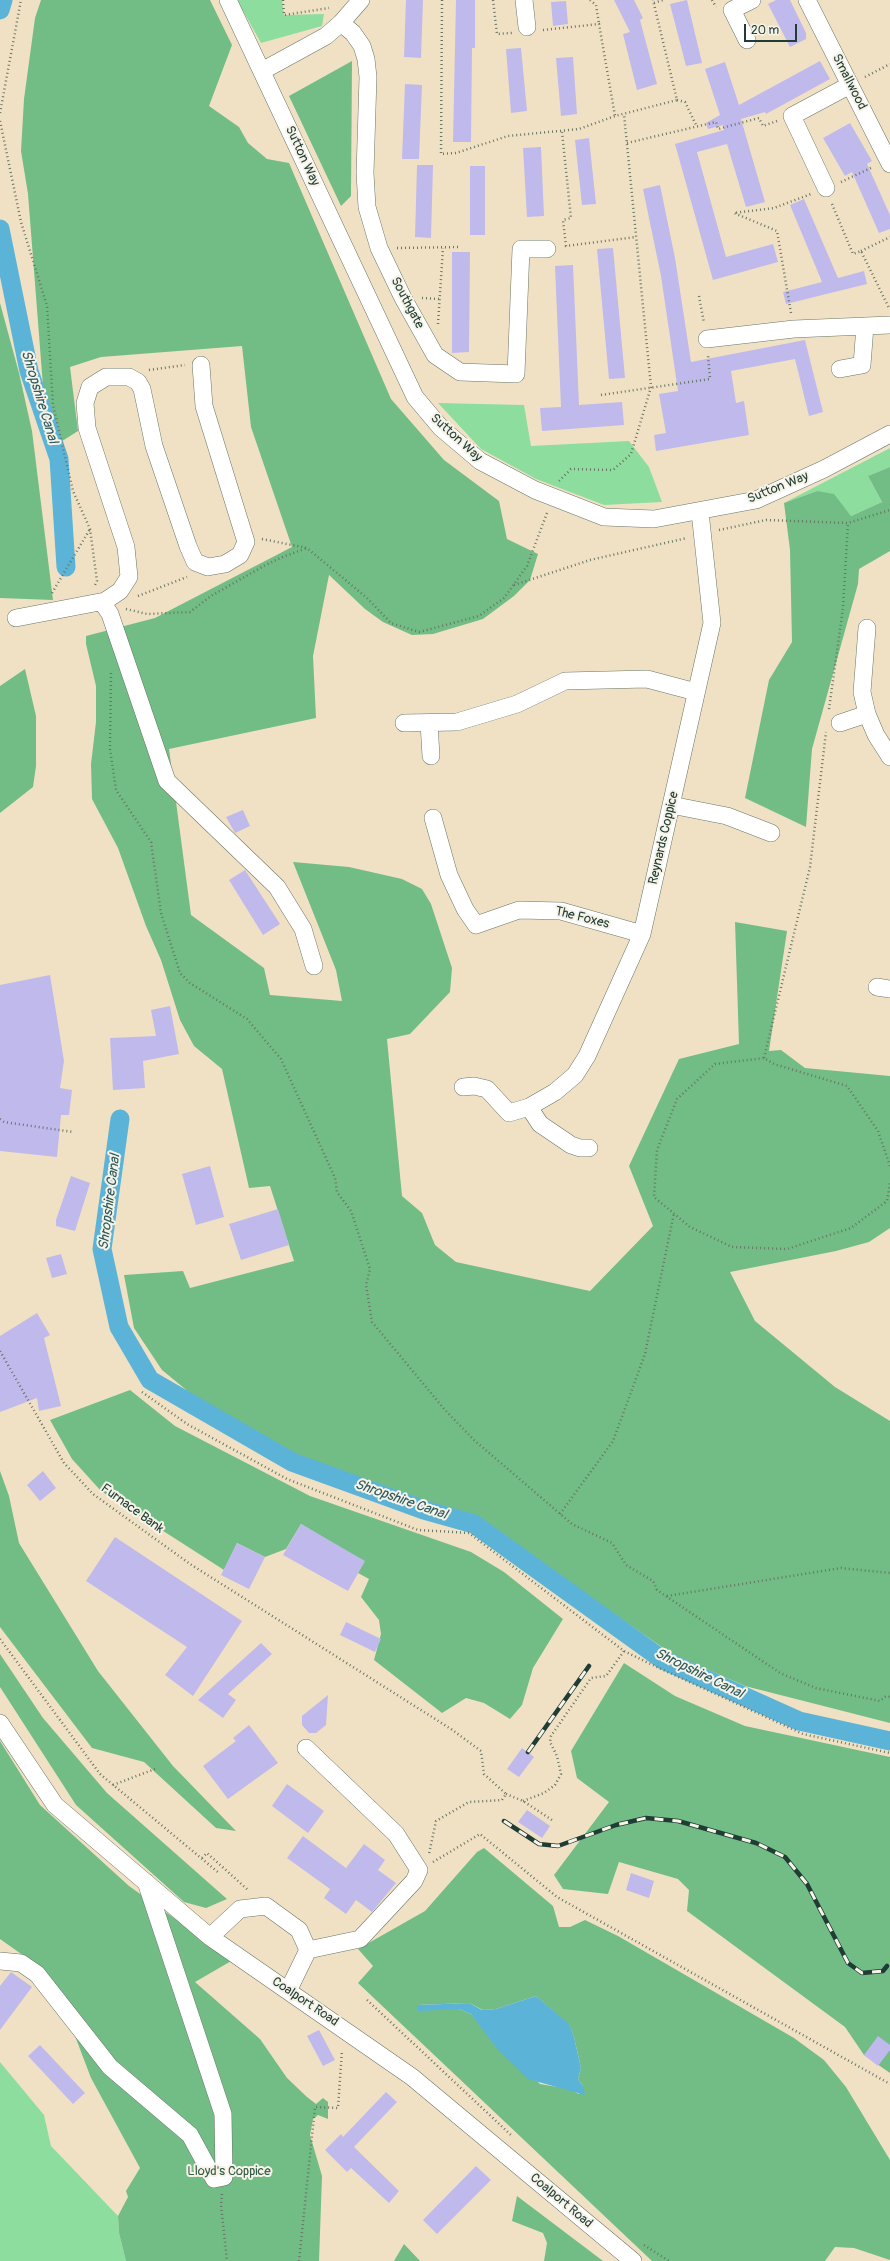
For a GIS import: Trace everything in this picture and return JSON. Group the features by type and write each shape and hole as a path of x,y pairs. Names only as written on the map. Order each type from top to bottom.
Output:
{"street":[{"name":"Sutton Way","path":"228,0 415,397 441,428 480,461 535,490 604,518 654,519 700,512 756,500 824,468 890,434"},
{"path":"262,71 326,36 341,23 361,0"},
{"path":"524,0 528,30"},
{"path":"747,40 732,10 752,0"},
{"name":"Smallwood","path":"807,0 889,162"},
{"name":"Southgate","path":"341,23 353,34 362,46 366,59 368,77 364,174 367,207 379,248 403,298 435,355 460,372 516,374 521,249 548,249"},
{"path":"826,188 792,116 850,84"},
{"path":"707,339 794,329 890,324"},
{"path":"840,368 862,365 865,326"},
{"path":"16,618 40,612 102,602 120,591 129,577 126,547 87,428 85,403 90,387 106,377 129,377 138,382 142,388 154,446 188,546 195,562 208,567 225,564 240,554 246,542 204,406 194,365"},
{"name":"Reynards Coppice","path":"463,1087 474,1086 487,1089 509,1113 529,1107 555,1092 574,1075 587,1056 642,934 712,623 700,512"},
{"path":"102,602 110,614 168,781 277,887 303,929 314,966"},
{"path":"867,628 862,692 867,714 876,735 890,757"},
{"path":"404,723 457,722 517,704 565,681 647,678 696,692"},
{"path":"832,722 867,714"},
{"path":"429,723 431,756"},
{"path":"671,806 727,816 771,834"},
{"name":"The Foxes","path":"433,818 449,875 465,909 476,925 519,910 561,911 642,934"},
{"path":"529,1107 540,1124 571,1145 580,1148 589,1148"},
{"name":"Coalport Road","path":"0,1723 55,1805 210,1937 344,2028 418,2082 633,2261"},
{"path":"306,1748 396,1834 419,1870 414,1881 360,1939 308,1950"},
{"path":"0,1961 22,1963 37,1974 110,2067 190,2135 214,2179 224,2177 223,2114 146,1882"},
{"path":"210,1937 240,1909 266,1906 299,1930 308,1950"},
{"path":"288,1991 308,1950"}],"path":[{"path":"0,113 21,0"},
{"path":"283,0 284,15 328,9 332,5"},
{"path":"442,0 442,154 456,153 508,136 562,132 579,129 615,116 676,100 684,102 697,127"},
{"path":"493,0 497,34 599,24"},
{"path":"590,0 596,5 615,116"},
{"path":"663,0 654,1 676,100"},
{"path":"850,84 890,64"},
{"path":"557,483 571,469 613,470 631,454 651,387 624,114"},
{"path":"627,143 716,122 718,129 759,118 763,126 792,116"},
{"path":"0,121 21,222 47,306 53,405 73,491 90,529 97,581 91,596 110,608 116,607 147,614 190,612 211,596 262,567 280,558 307,548"},
{"path":"562,132 571,218 563,220 566,246 636,237"},
{"path":"794,329 777,231 734,213 774,208 889,162"},
{"path":"826,188 853,254 890,237"},
{"path":"379,248 461,247"},
{"path":"438,327 443,248"},
{"path":"861,251 890,310"},
{"path":"601,395 710,379 707,339 699,296"},
{"path":"150,369 194,365"},
{"path":"514,585 590,560 674,542 702,533 766,520 848,523 890,510"},
{"path":"244,536 281,541 307,548 367,598 391,623 419,632 479,616 504,598 527,566 547,512"},
{"path":"764,1058 810,867 832,722 843,608 848,523"},
{"path":"40,612 67,570 90,529"},
{"path":"146,592 188,576"},
{"path":"110,667 110,749 116,790 151,842 161,913 180,972 190,983 247,1018 281,1059 335,1178 337,1192 351,1210 370,1269 366,1285 372,1322 445,1410 474,1440 572,1524 612,1543 626,1565 653,1581 658,1590 666,1596 780,1673 816,1688 880,1701 886,1696 890,1696"},
{"path":"890,1166 878,1131 847,1086 787,1069 764,1058 715,1064 677,1099 657,1150 654,1197 690,1226 732,1247 787,1249 851,1228 887,1201 890,1184"},
{"path":"0,1118 4,1122 73,1132"},
{"path":"560,1514 613,1441 646,1354 674,1213"},
{"name":"Furnace Bank","path":"0,1351 64,1463 93,1494 190,1564 451,1729 481,1751 484,1774 506,1794"},
{"path":"142,1392 187,1424 287,1479 418,1530 469,1533 624,1651 803,1734 890,1753"},
{"path":"666,1596 841,1568 890,1573"},
{"path":"0,1639 100,1774 219,1873"},
{"path":"523,1800 544,1793 555,1785 561,1774 557,1756 550,1742 551,1736 591,1678 606,1676 624,1651"},
{"path":"114,1785 155,1769"},
{"path":"428,1855 436,1821 469,1802 502,1800 506,1794 523,1800 552,1820"},
{"path":"428,1865 480,1834 557,1897 890,2084"},
{"path":"202,1858 207,1853 266,1906"},
{"path":"367,2000 514,2138"},
{"path":"299,2261 315,2107 338,2108 344,2028"},
{"path":"224,2177 221,2205 228,2261"},
{"path":"643,2245 669,2261"}],"green space":[{"path":"41,0 210,0 232,45 209,106 239,127 248,143 267,159 289,163 391,399 444,460 499,501 507,539 538,554 530,580 514,596 483,619 433,634 412,635 383,622 365,609 329,575 313,656 316,718 169,749 191,915 264,968 270,995 342,1001 336,970 293,862 349,867 402,879 422,889 431,904 452,968 450,992 410,1034 387,1039 402,1196 422,1213 435,1245 456,1262 590,1291 653,1226 629,1166 679,1059 739,1044 735,922 787,931 769,1051 781,1050 805,1068 890,1076 890,1228 869,1242 836,1251 730,1272 755,1321 835,1387 890,1421 890,1723 745,1686 672,1654 506,1539 459,1511 383,1496 291,1457 207,1407 162,1370 134,1328 124,1275 183,1271 190,1288 294,1261 270,1186 249,1188 222,1069 194,1046 180,1020 161,960 146,926 118,848 92,799 91,764 96,722 96,686 86,644 86,636 155,618 292,547 251,427 242,346 101,357 70,367 78,431 48,450 28,194 21,151 24,99 35,18"},
{"path":"237,0 282,0 284,15 324,14 322,26 261,43"},
{"path":"352,61 351,196 341,206 289,96"},
{"path":"0,303 19,373 32,431 53,600 0,598"},
{"path":"438,403 524,405 531,446 629,441 649,467 662,502 604,505 536,479 481,449"},
{"path":"890,448 890,467 868,476 882,502 851,516 844,508 817,491 784,503"},
{"path":"890,467 890,551 859,569 858,584 812,749 806,827 745,798 769,680 792,642 790,550 784,503 817,491 834,494 851,516 882,502 868,476"},
{"path":"25,669 36,716 36,766 33,787 0,813 0,686"},
{"path":"130,1390 175,1426 310,1496 471,1552 504,1572 563,1619 533,1668 522,1705 510,1719 484,1703 466,1698 442,1713 374,1660 381,1634 379,1620 361,1597 369,1579 358,1573 364,1562 301,1524 286,1549 265,1557 237,1543 224,1570 101,1491 72,1459 50,1420"},
{"path":"0,1471 9,1496 19,1543 98,1671 173,1766 236,1831 216,1828 144,1762 92,1748 0,1627"},
{"path":"0,1654 43,1718 107,1793 227,1899 206,1908 184,1902 76,1805 0,1687"},
{"path":"624,1663 675,1696 745,1726 890,1757 890,2073 864,2055 845,2027 687,1911 689,1890 678,1879 619,1862 608,1894 563,1889 554,1875 609,1802 577,1778 571,1751"},
{"name":"Lloyd's Coppice","path":"0,1741 40,1805 129,1886 233,1960 195,1982 260,2039 287,2078 307,2097 316,2104 323,2098 328,2102 328,2119 318,2115 313,2119 310,2135 322,2176 319,2261 126,2261 119,2233 118,2216 128,2197 126,2191 140,2168 91,2078 59,1994 41,1968 0,1939"},
{"path":"484,1848 553,1906 559,1927 570,1927 585,1920 618,1936 794,2038 824,2060 846,2087 890,2160 890,2260 854,2248 835,2247 825,2261 652,2261 358,1983 373,1966 358,1949 425,1911 477,1852","holes":["536,1996 569,2025 574,2037 581,2068 578,2079 583,2086 579,2094 569,2089 540,2084 471,2014 459,2009 417,2005 469,2003 483,2010 496,2009"]},
{"path":"0,2062 44,2115 51,2146 118,2216 119,2233 126,2261 0,2261"},
{"path":"517,2196 603,2261 544,2261 547,2243 543,2233 512,2221"},
{"path":"404,2244 420,2261 394,2261"}],"water":[{"path":"536,1996 569,2024 574,2037 581,2068 578,2079 583,2086 585,2095 528,2079 498,2050 471,2014 459,2009 418,2011 417,2005 469,2003 482,2010 496,2009"}],"building":[{"path":"406,0 423,0 421,58 404,57"},
{"path":"456,0 475,0 475,48 472,48 471,142 453,142"},
{"path":"614,0 634,0 643,18 640,20 657,84 637,90 623,34 630,32"},
{"path":"687,0 702,63 686,66 670,4"},
{"path":"776,0 790,0 806,33 806,39 790,47 768,4"},
{"path":"566,1 568,24 553,26 551,2"},
{"path":"521,48 527,111 511,113 506,49"},
{"path":"573,57 577,114 561,116 556,58"},
{"path":"820,61 830,79 766,114 765,112 741,119 765,202 746,207 727,144 697,152 726,257 773,244 778,262 713,280 675,144 724,130 723,125 708,129 706,123 720,115 705,69 725,62 739,105"},
{"path":"405,84 422,85 419,159 402,159"},
{"path":"850,123 872,161 867,164 890,215 890,229 879,233 852,172 845,176 823,138"},
{"path":"589,138 596,204 582,205 575,140"},
{"path":"541,147 544,216 527,217 523,148"},
{"path":"417,165 433,165 431,238 415,237"},
{"path":"470,166 485,166 485,235 470,235"},
{"path":"660,185 675,258 691,362 805,340 823,412 809,416 795,359 731,371 736,403 744,401 749,435 656,451 654,435 666,433 659,394 678,391 661,276 643,189"},
{"path":"804,199 838,278 864,271 867,284 786,304 783,292 822,282 790,205"},
{"path":"613,248 625,378 609,379 597,249"},
{"path":"452,252 470,252 469,352 452,353"},
{"path":"573,265 579,405 622,402 624,425 542,431 540,408 561,407 555,266"},
{"path":"243,810 250,826 235,833 226,817"},
{"path":"245,870 280,924 263,935 229,880"},
{"path":"50,975 64,1061 60,1088 72,1090 69,1115 61,1115 57,1157 0,1151 0,985"},
{"path":"170,1006 179,1054 143,1061 145,1088 113,1090 110,1038 156,1036 151,1010"},
{"path":"210,1166 224,1217 196,1225 182,1174"},
{"path":"71,1176 90,1183 75,1231 56,1226 56,1220"},
{"path":"278,1209 289,1245 241,1260 229,1224"},
{"path":"61,1254 67,1274 52,1278 46,1258"},
{"path":"37,1313 50,1335 44,1338 61,1406 39,1411 37,1398 0,1412 0,1336"},
{"path":"43,1471 56,1488 40,1501 27,1485"},
{"path":"301,1524 365,1561 348,1591 283,1555"},
{"path":"115,1537 242,1621 193,1696 165,1675 187,1647 86,1581"},
{"path":"237,1543 265,1557 249,1589 221,1575"},
{"path":"346,1622 381,1639 375,1652 340,1635"},
{"path":"261,1643 272,1654 228,1694 236,1700 223,1718 198,1700"},
{"path":"328,1695 326,1725 316,1733 309,1733 302,1725 302,1716"},
{"path":"249,1725 278,1763 228,1799 203,1766 236,1741 233,1738"},
{"path":"522,1748 534,1757 519,1777 507,1769"},
{"path":"287,1784 324,1811 308,1833 272,1806"},
{"path":"527,1810 550,1826 542,1838 518,1822"},
{"path":"303,1836 346,1868 364,1844 385,1860 378,1870 396,1883 372,1912 356,1900 346,1914 324,1898 330,1889 287,1858"},
{"path":"631,1873 654,1881 649,1898 626,1890"},
{"path":"11,1972 32,1987 0,2030 0,1986"},
{"path":"319,2030 335,2060 323,2066 307,2036"},
{"path":"878,2036 890,2045 890,2050 878,2066 864,2055"},
{"path":"40,2045 85,2093 73,2104 28,2056"},
{"path":"386,2092 397,2102 354,2147 399,2191 389,2203 351,2168 347,2172 325,2150 341,2134 343,2137"},
{"path":"476,2166 491,2180 437,2234 423,2220"}],"waterway":[{"name":"Shropshire Canal","path":"0,10 3,0"},
{"name":"Shropshire Canal","path":"0,229 29,371 59,459 66,567"},
{"name":"Shropshire Canal","path":"120,1119 102,1249 119,1327 150,1380 292,1462 424,1510 474,1524 663,1660 799,1721 890,1741"}],"railway":[{"path":"528,1752 589,1666"},
{"path":"504,1821 539,1844 558,1846 616,1825 646,1818 678,1821 756,1843 785,1857 807,1884 848,1963 862,1973 883,1971 887,1966"}]}
